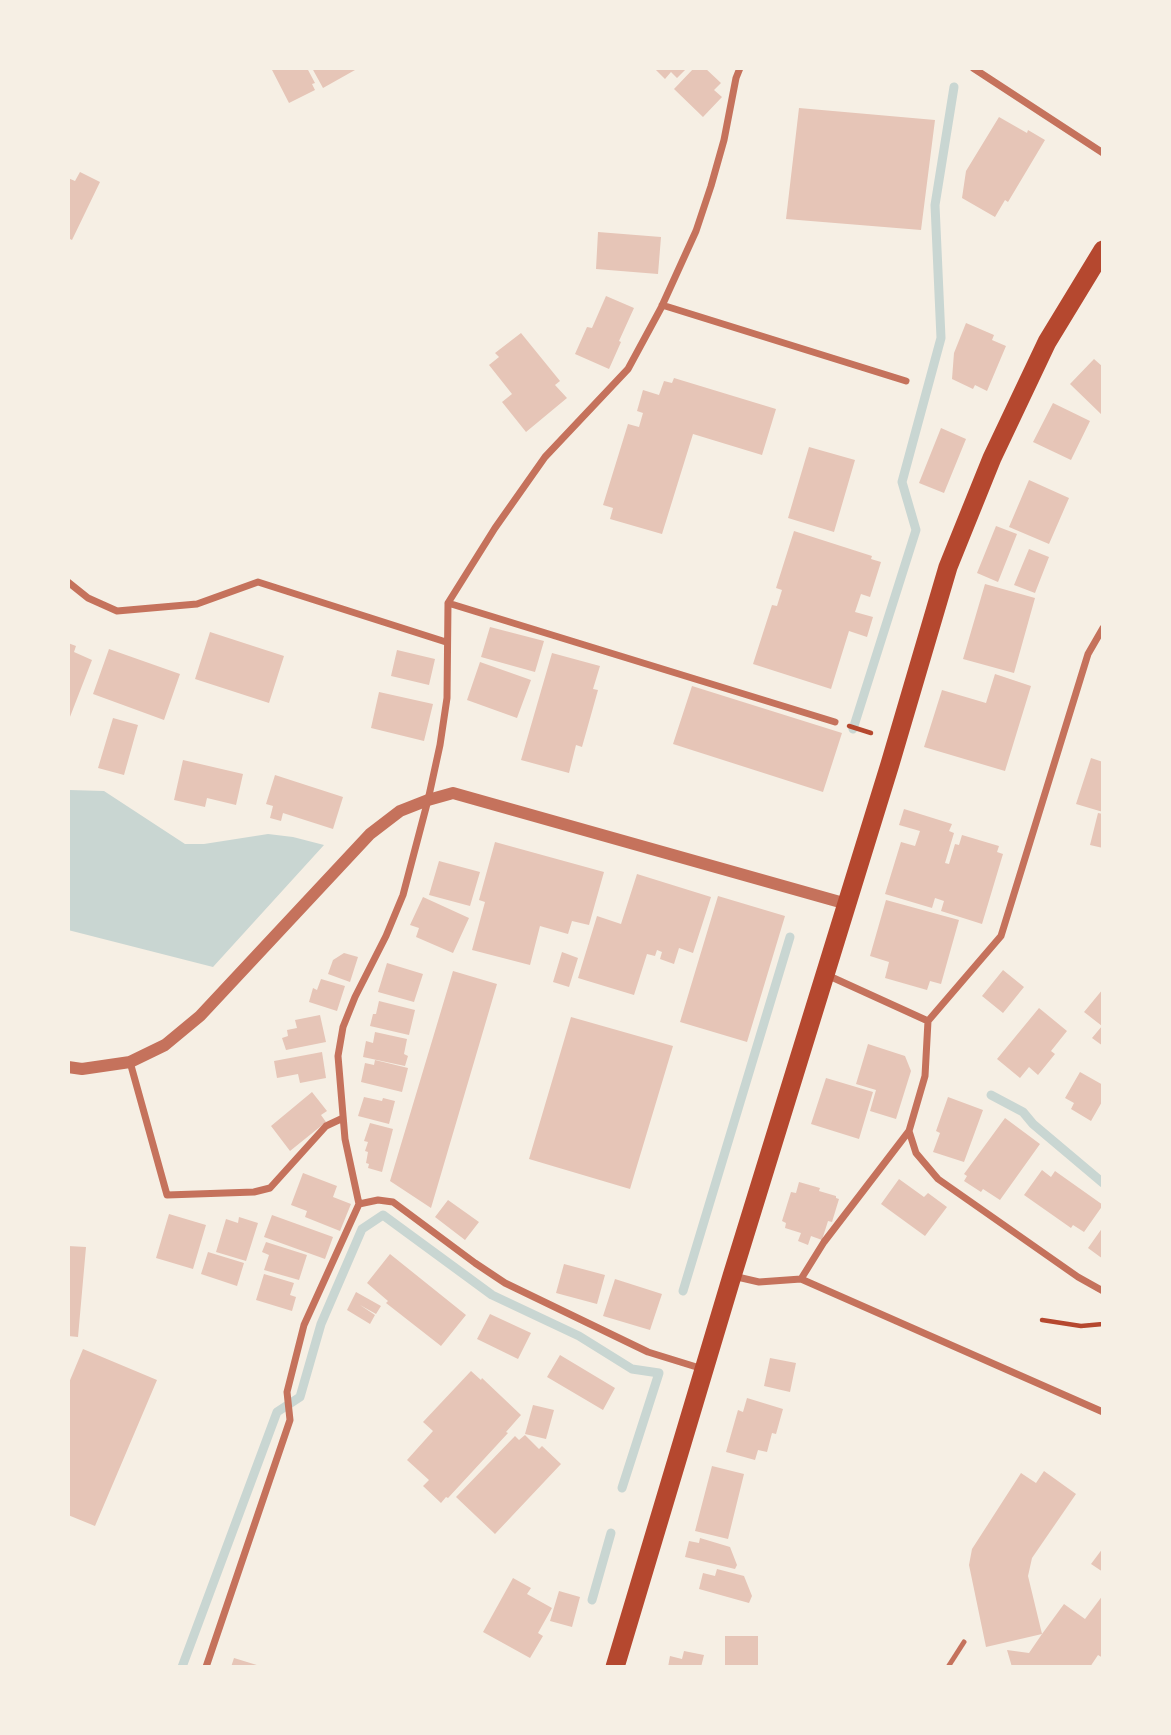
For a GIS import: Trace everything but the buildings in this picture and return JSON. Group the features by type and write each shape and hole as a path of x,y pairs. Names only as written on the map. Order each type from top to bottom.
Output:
{"highway":[{"path":"615,1667 948,567 992,458 1047,342 1103,250"}],"street":[{"path":"206,1667 290,1420 288,1392 304,1325 359,1204 345,1139 338,1056 344,1027 355,997 403,895 428,800 447,698 448,603 495,528 545,457 628,369 662,305 696,231 724,140 740,68"},
{"path":"973,68 1103,153"},
{"path":"662,305 906,381"},
{"path":"68,582 88,598 117,611 197,604 258,582 446,642"},
{"path":"448,603 835,722"},
{"path":"802,1279 824,1242 909,1131 925,1076 929,1021 1001,936 1088,654 1103,628"},
{"path":"68,1067 82,1069 130,1062 165,1045 200,1017 370,834 400,811 453,793 847,904"},
{"path":"825,974 929,1021"},
{"path":"130,1062 167,1195 254,1192 270,1188 326,1126 343,1118"},
{"path":"909,1131 916,1153 938,1179 1078,1277 1103,1291"},
{"path":"359,1204 378,1200 394,1202 505,1283 648,1352 704,1369"},
{"path":"732,1276 759,1282 802,1279 1103,1412"}],"lane":[{"path":"948,1667 964,1642"}],"path":[{"path":"1042,1320 1081,1326 1103,1324"}],"shaded area":[{"path":"69,790 104,791 185,844 204,844 268,834 324,845 213,967 68,930"}],"waterway":[{"path":"853,729 916,530 902,482 941,338 935,205 954,87"},
{"path":"683,1291 790,937"},
{"path":"991,1095 1023,1112 1033,1124 1103,1183"},
{"path":"182,1667 277,1412 300,1397 321,1324 362,1229 383,1215 492,1295 579,1336 632,1369 659,1373 622,1488"},
{"path":"592,1600 611,1533"}]}
